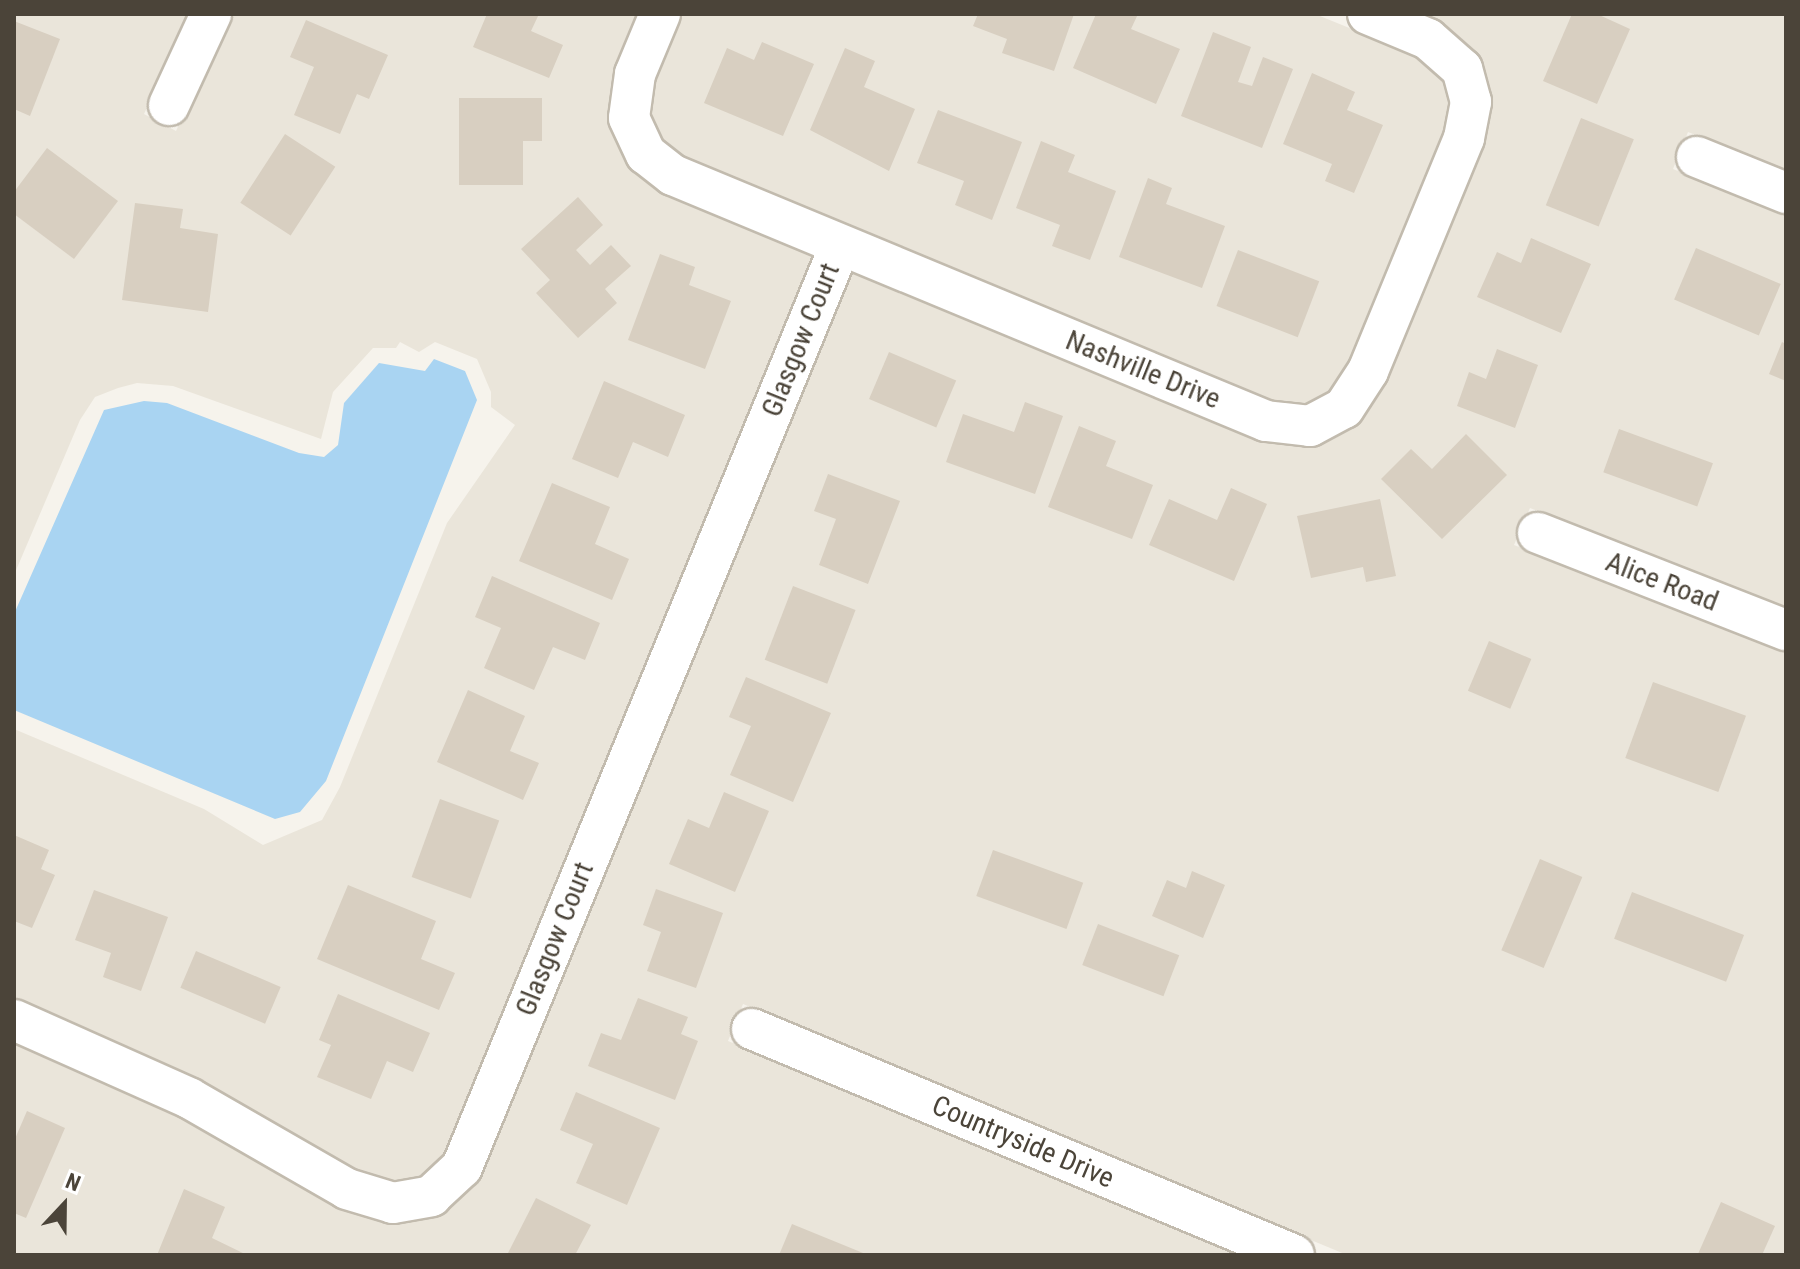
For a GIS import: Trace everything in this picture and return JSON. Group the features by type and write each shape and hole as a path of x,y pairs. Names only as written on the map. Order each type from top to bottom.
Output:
{"street":[{"path":"169,105 211,14"},
{"name":"Nashville Drive","path":"660,14 635,74 629,118 646,154 673,175 1266,421 1310,426 1344,408 1368,371 1464,138 1471,102 1462,69 1428,39 1368,14"},
{"path":"1697,157 1786,193"},
{"name":"Glasgow Court","path":"14,1020 189,1098 347,1189 393,1203 431,1196 462,1167 840,246"},
{"name":"Alice Road","path":"1538,533 1786,630"},
{"name":"Countryside Drive","path":"752,1029 1294,1255"}],"shaded area":[{"path":"14,14 191,14 144,114 176,131 230,14 641,14 629,164 634,171 662,192 816,257 447,1156 424,1178 396,1183 355,1171 199,1080 14,999 14,729 204,809 263,845 322,820 340,787 447,523 515,425 491,407 491,392 477,359 435,342 419,352 400,342 396,348 373,348 333,392 321,439 173,386 137,383 118,388 95,397 80,420 14,575"},
{"path":"680,14 1315,14 1418,56 1446,81 1452,104 1447,133 1352,362 1333,393 1309,405 1272,401 682,158 660,140 648,113 653,78"},
{"path":"1421,14 1786,14 1786,171 1688,132 1673,169 1786,215 1786,608 1530,508 1514,545 1786,651 1786,1255 1347,1255 743,1004 728,1041 1242,1255 14,1255 14,1043 181,1117 341,1209 387,1222 432,1216 849,271 1258,440 1308,445 1351,425 1474,53"}],"water":[{"path":"434,359 465,371 477,400 326,781 300,812 275,819 14,710 14,614 104,410 144,401 167,403 299,453 324,457 338,445 344,403 379,363 425,371"}],"building":[{"path":"487,14 539,14 531,31 563,45 549,78 473,47"},
{"path":"978,14 1074,14 1054,71 1002,53 1007,39 973,26"},
{"path":"1096,14 1138,14 1131,29 1180,49 1156,104 1073,68"},
{"path":"1572,14 1597,14 1630,29 1597,104 1543,81"},
{"path":"306,20 388,55 369,99 357,94 340,134 294,115 314,67 290,57"},
{"path":"14,21 60,39 30,116 14,109"},
{"path":"1213,32 1251,47 1238,82 1252,86 1263,57 1293,69 1262,148 1181,116"},
{"path":"762,42 814,64 783,136 704,103 727,48 754,60"},
{"path":"845,48 875,61 864,87 915,109 889,171 810,130"},
{"path":"1312,73 1355,92 1347,110 1383,125 1354,193 1325,181 1332,164 1283,144"},
{"path":"459,98 542,98 542,141 523,141 523,185 459,185"},
{"path":"938,110 1022,142 992,220 955,205 964,181 917,163"},
{"path":"1581,118 1634,139 1599,227 1546,205"},
{"path":"285,134 335,167 291,235 240,203"},
{"path":"1041,141 1075,155 1068,172 1116,191 1090,260 1052,246 1060,225 1016,208"},
{"path":"47,148 118,201 74,259 14,214 14,192"},
{"path":"1148,178 1172,188 1166,204 1225,226 1202,288 1119,257"},
{"path":"578,197 603,225 576,250 590,265 611,245 631,266 605,289 617,303 578,338 536,293 550,280 521,249"},
{"path":"135,203 183,209 180,228 218,234 208,312 122,300"},
{"path":"1531,238 1591,264 1561,333 1477,297 1497,252 1521,263"},
{"path":"1696,248 1781,284 1759,335 1674,300"},
{"path":"1238,250 1319,281 1298,337 1216,306"},
{"path":"660,254 695,267 689,285 731,301 705,369 628,340"},
{"path":"1782,342 1786,344 1786,381 1769,374"},
{"path":"1497,349 1538,365 1515,428 1457,406 1469,372 1486,379"},
{"path":"889,352 956,381 936,427 869,399"},
{"path":"604,381 685,415 668,457 633,442 618,478 572,459"},
{"path":"1025,402 1063,416 1035,494 946,462 963,414 1014,432"},
{"path":"1079,426 1116,441 1106,466 1153,485 1132,539 1048,507"},
{"path":"1619,429 1713,463 1697,506 1603,472"},
{"path":"1466,434 1507,475 1442,539 1381,479 1411,449 1432,469"},
{"path":"828,474 900,501 868,584 819,565 836,519 814,511"},
{"path":"552,483 610,507 595,544 629,559 612,600 519,561"},
{"path":"1231,488 1267,504 1234,581 1149,545 1169,499 1217,520"},
{"path":"1380,499 1396,576 1366,582 1363,567 1311,578 1297,516"},
{"path":"492,576 600,623 585,660 553,647 534,690 484,668 501,628 475,617"},
{"path":"793,586 856,610 827,684 765,660"},
{"path":"1489,641 1531,659 1510,709 1468,691"},
{"path":"746,677 831,713 793,802 730,775 751,726 729,717"},
{"path":"1653,682 1746,716 1718,792 1625,758"},
{"path":"468,690 525,716 510,751 539,763 523,800 437,762"},
{"path":"724,792 769,811 735,892 669,864 688,819 709,828"},
{"path":"440,799 499,821 471,899 412,877"},
{"path":"14,835 49,850 41,869 55,875 32,928 14,921"},
{"path":"993,850 1083,883 1066,929 976,896"},
{"path":"1540,859 1582,877 1544,968 1501,950"},
{"path":"1192,871 1225,885 1203,938 1152,916 1167,880 1186,888"},
{"path":"348,885 436,921 421,959 455,973 439,1010 317,959"},
{"path":"656,889 723,913 696,988 647,971 661,932 643,925"},
{"path":"94,890 168,917 141,991 103,977 111,953 75,940"},
{"path":"1632,892 1744,935 1726,982 1614,939"},
{"path":"1098,924 1179,955 1163,996 1082,965"},
{"path":"196,951 281,987 265,1024 180,988"},
{"path":"338,994 430,1033 413,1072 387,1061 371,1099 317,1077 331,1045 319,1040"},
{"path":"638,998 688,1017 681,1034 698,1041 675,1100 588,1066 601,1033 621,1040"},
{"path":"576,1092 660,1128 627,1205 576,1183 593,1144 560,1130"},
{"path":"27,1111 65,1128 26,1218 14,1213 14,1141"},
{"path":"184,1189 225,1207 212,1238 247,1255 157,1255"},
{"path":"536,1198 591,1225 575,1255 507,1255"},
{"path":"1721,1202 1775,1226 1762,1255 1698,1254"},
{"path":"792,1224 868,1255 779,1255"}]}
